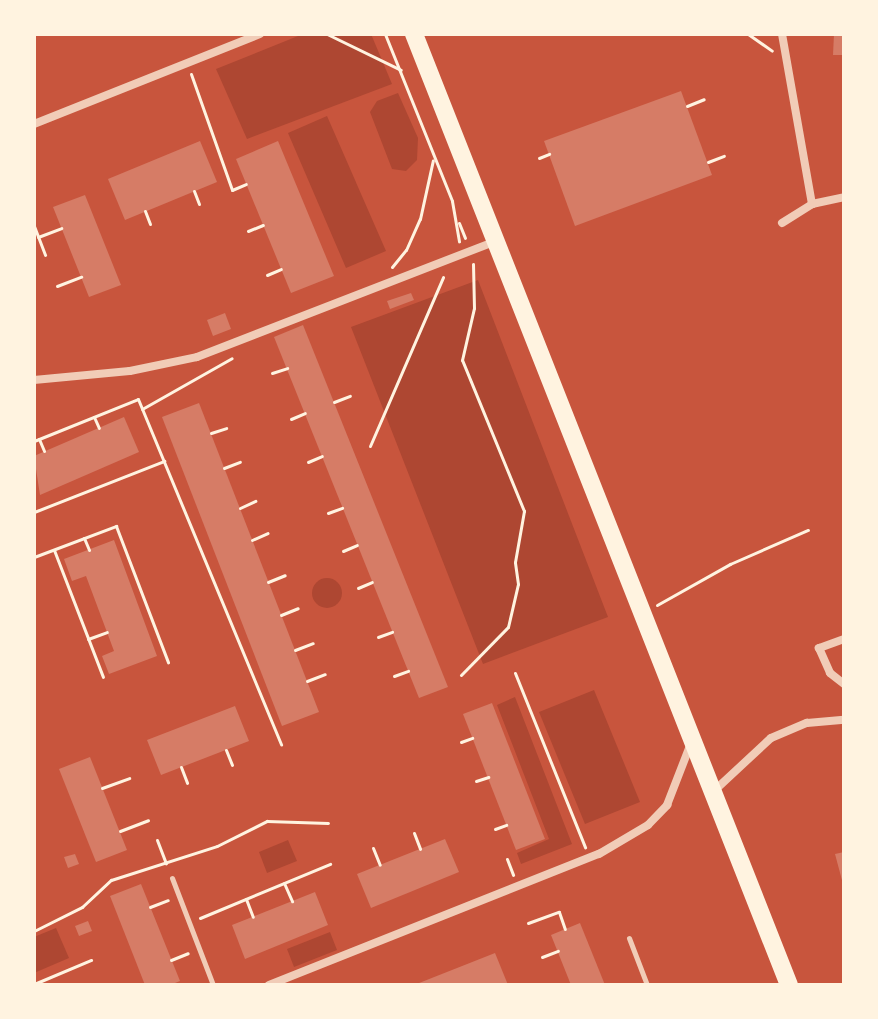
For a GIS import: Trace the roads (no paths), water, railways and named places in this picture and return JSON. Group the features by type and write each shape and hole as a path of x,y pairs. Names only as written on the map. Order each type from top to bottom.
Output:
{"main road":[{"path":"414,34 645,612 789,985"}],"street":[{"path":"34,124 260,34"},
{"path":"782,34 790,60 812,204"},
{"path":"782,223 812,204 844,197"},
{"path":"34,380 130,371 197,357 496,241"},
{"path":"844,639 819,648 830,673 844,684"},
{"path":"715,790 771,738 807,723 844,720"},
{"path":"269,985 590,858 648,825 667,805 693,734"}],"lane":[{"path":"172,878 213,985"},
{"path":"629,938 647,985"}]}
